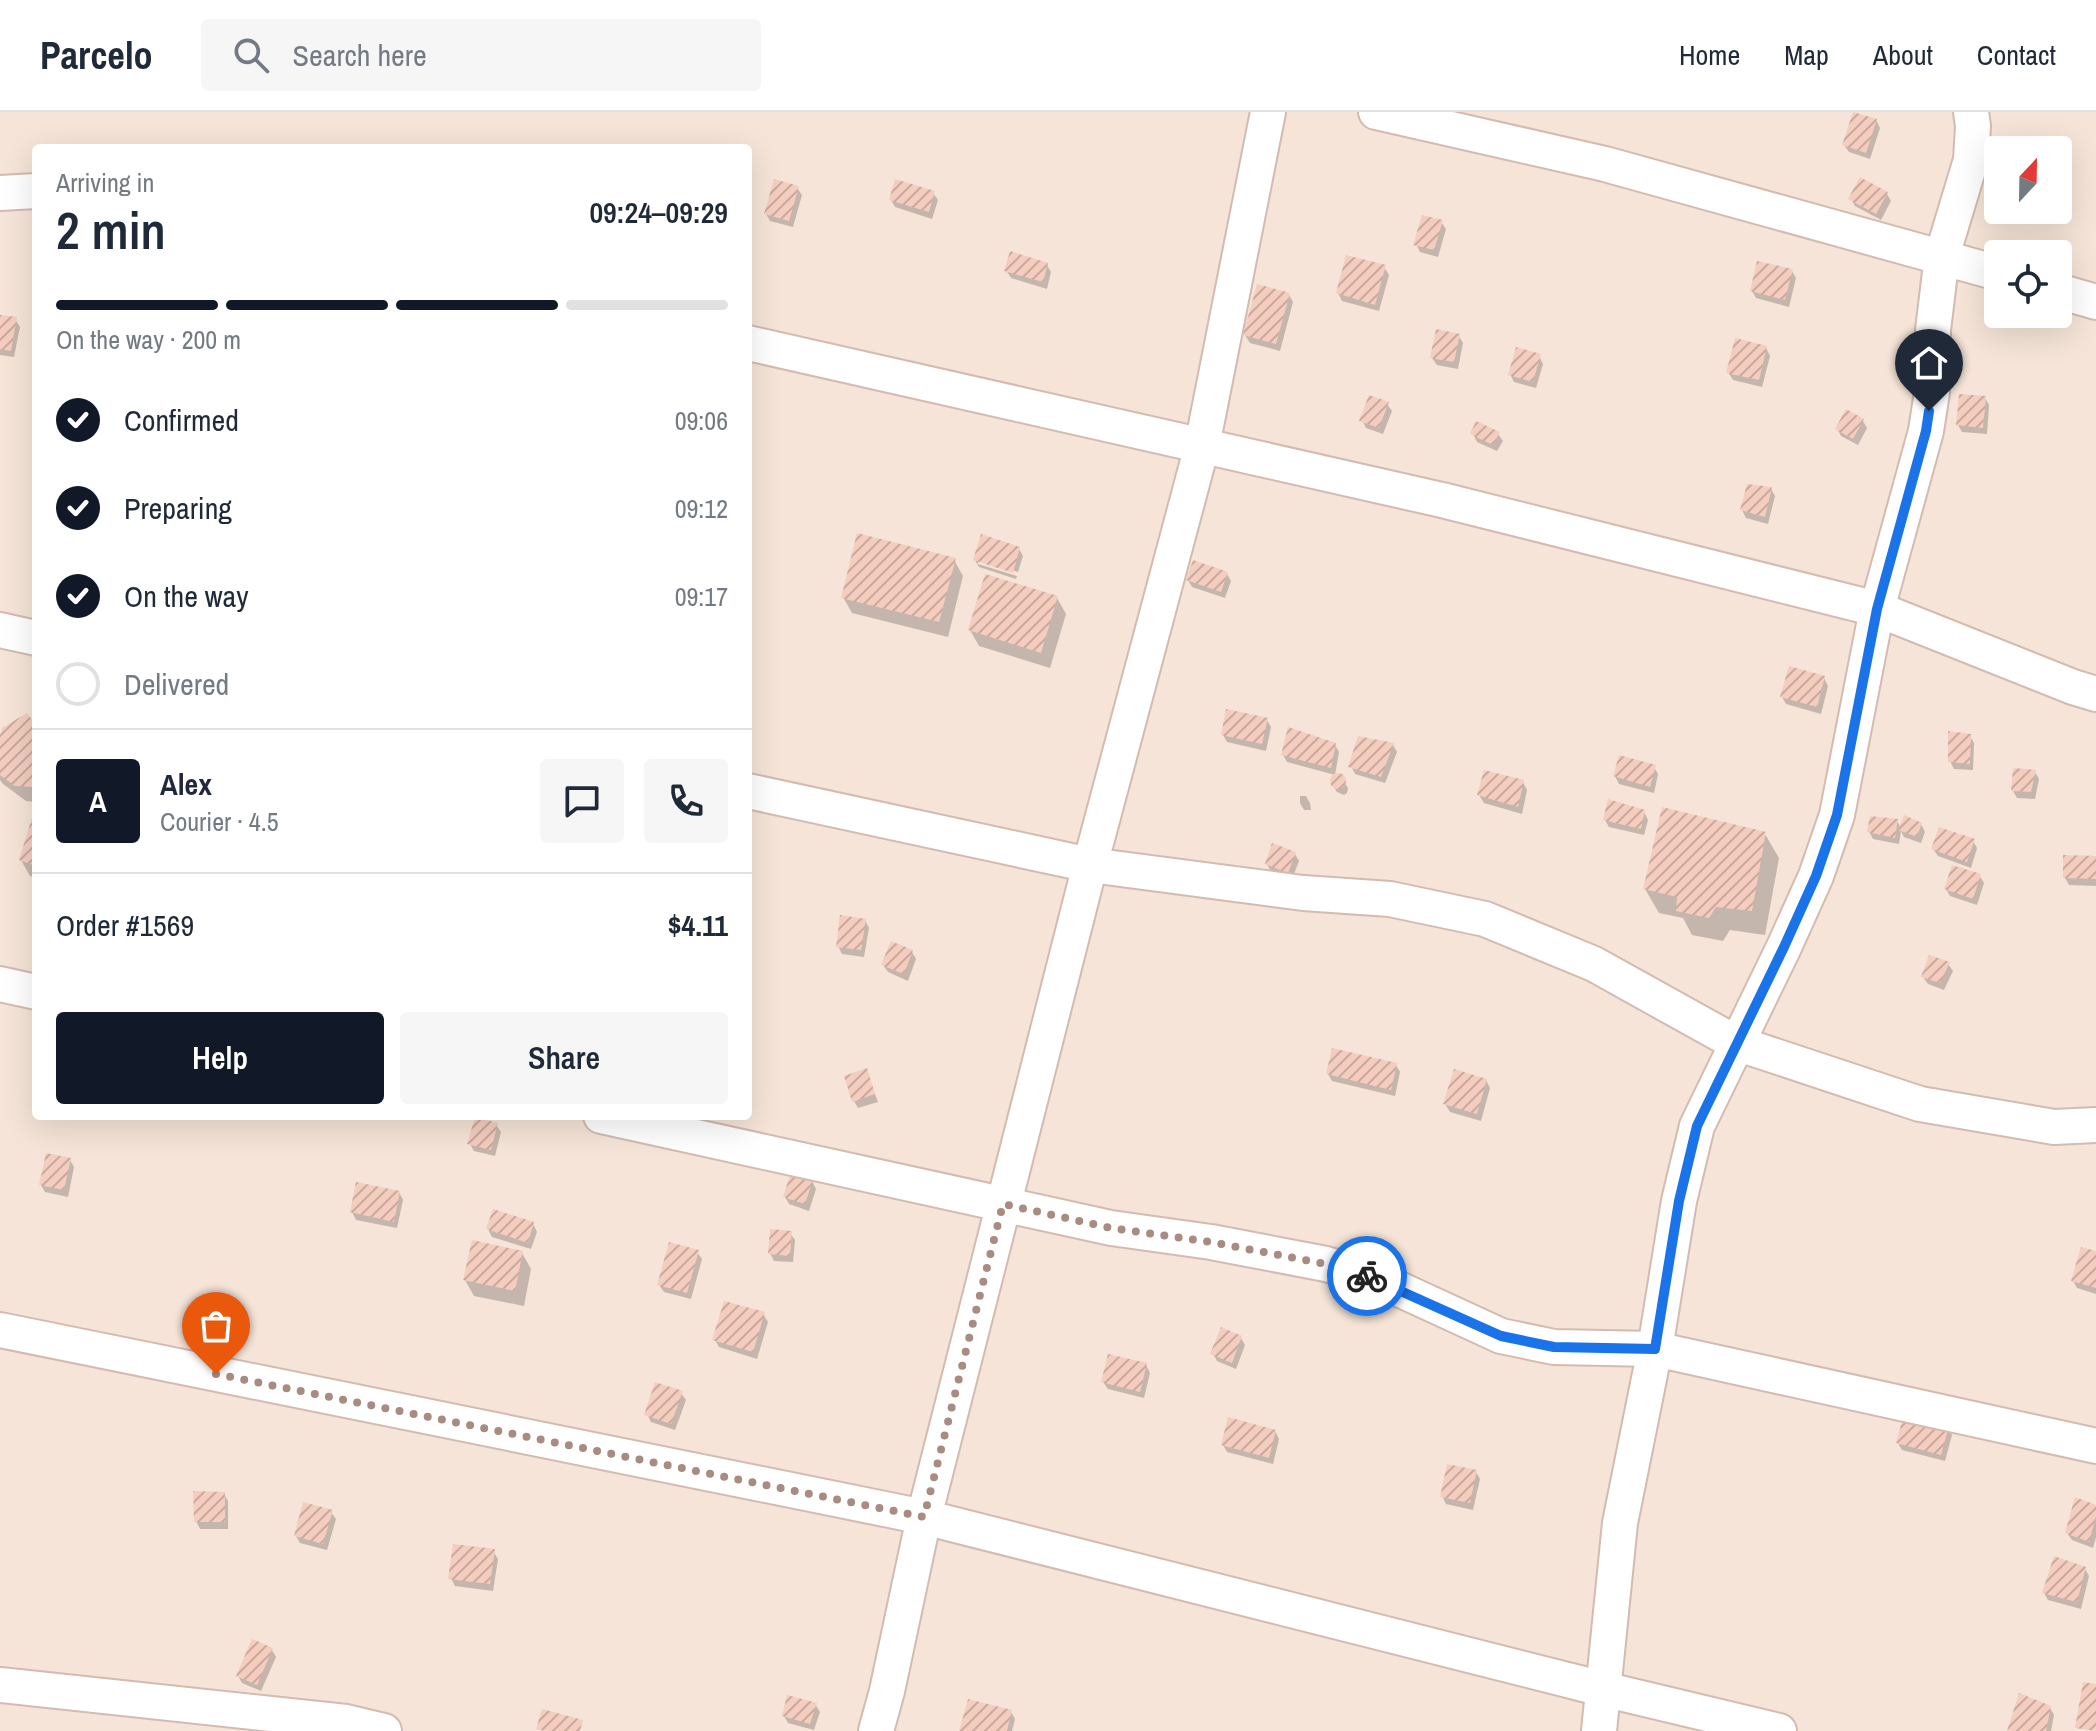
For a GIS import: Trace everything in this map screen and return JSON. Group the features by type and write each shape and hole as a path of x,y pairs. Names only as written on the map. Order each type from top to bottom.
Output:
{"street":[{"path":"876,1731 924,1517 1003,1204 1202,446 1268,112"},
{"path":"1376,112 1605,164 1984,269"},
{"path":"1599,1731 1620,1523 1655,1349 1679,1201 1697,1126 1816,876 1837,815 1877,609 1926,431 1932,392 1933,330 1942,256 1971,160 1971,112"},
{"path":"0,193 32,191"},
{"path":"2072,295 2096,302"},
{"path":"752,344 1442,500 1877,609 2096,694"},
{"path":"0,630 32,637"},
{"path":"752,792 1090,865 1303,893 1390,899 1485,919 1594,964 1736,1043 1920,1104 2054,1127 2096,1125"},
{"path":"0,984 32,991"},
{"path":"619,1120 1111,1228 1211,1242 1326,1264 1375,1278 1501,1336 1554,1347 1655,1349 2096,1446"},
{"path":"0,1330 924,1517 1779,1731"},
{"path":"0,1685 346,1722 384,1731"}],"shaded area":[{"path":"0,112 2096,112 2096,1731 0,1731"}],"building":[{"path":"1853,112 1877,119 1866,153 1842,145"},
{"path":"1860,177 1888,192 1876,214 1848,199"},
{"path":"774,179 799,186 789,221 764,214"},
{"path":"895,179 935,191 929,212 889,200"},
{"path":"1422,215 1443,220 1434,250 1413,245"},
{"path":"1010,251 1048,263 1043,282 1004,271"},
{"path":"1346,255 1386,265 1375,305 1336,293"},
{"path":"1757,261 1793,269 1785,300 1750,291"},
{"path":"1257,284 1290,293 1276,344 1243,335"},
{"path":"0,315 17,317 11,351 0,349"},
{"path":"1436,329 1460,334 1454,362 1430,358"},
{"path":"1735,338 1767,346 1759,380 1726,373"},
{"path":"1516,347 1541,354 1533,382 1508,375"},
{"path":"1959,394 1986,396 1983,428 1956,425"},
{"path":"1369,395 1389,402 1379,428 1359,421"},
{"path":"1846,409 1864,419 1853,439 1835,429"},
{"path":"1476,421 1500,432 1493,445 1470,434"},
{"path":"1747,484 1772,487 1765,517 1740,510"},
{"path":"857,533 956,558 939,622 841,598"},
{"path":"981,534 1020,547 1013,573 973,560"},
{"path":"1193,560 1228,572 1221,592 1186,580"},
{"path":"985,574 1058,596 1041,653 968,630"},
{"path":"1789,666 1825,676 1817,707 1780,697"},
{"path":"1226,709 1268,718 1262,744 1221,735"},
{"path":"27,713 32,720 32,787 15,786 0,775 2,728"},
{"path":"1288,727 1336,743 1331,768 1281,755"},
{"path":"1948,731 1971,734 1970,764 1948,762"},
{"path":"1358,736 1394,743 1381,777 1348,767"},
{"path":"1619,755 1656,765 1650,787 1613,776"},
{"path":"2013,768 2036,770 2031,792 2011,791"},
{"path":"1484,770 1524,780 1518,807 1477,795"},
{"path":"1338,773 1346,781 1338,789 1330,781"},
{"path":"1608,799 1645,810 1641,829 1603,820"},
{"path":"1662,807 1766,832 1752,911 1716,907 1709,918 1676,911 1677,897 1643,889"},
{"path":"1904,815 1922,823 1917,837 1898,830"},
{"path":"1870,816 1898,819 1895,838 1867,832"},
{"path":"32,818 32,865 19,860"},
{"path":"1939,827 1975,839 1967,862 1931,849"},
{"path":"1272,843 1296,852 1288,873 1265,864"},
{"path":"2063,855 2096,856 2096,879 2063,878"},
{"path":"1952,865 1981,874 1973,899 1944,889"},
{"path":"840,915 866,919 861,950 836,947"},
{"path":"891,941 913,950 904,974 881,965"},
{"path":"1929,955 1950,962 1940,983 1921,977"},
{"path":"1332,1048 1397,1063 1391,1090 1326,1074"},
{"path":"867,1068 875,1094 852,1102 844,1076"},
{"path":"1454,1069 1487,1079 1477,1114 1443,1104"},
{"path":"474,1120 498,1123 491,1150 467,1144"},
{"path":"46,1153 71,1158 64,1190 39,1185"},
{"path":"791,1172 813,1180 805,1204 783,1197"},
{"path":"356,1182 400,1191 394,1222 350,1212"},
{"path":"493,1209 534,1222 528,1243 486,1229"},
{"path":"770,1229 792,1231 790,1256 768,1254"},
{"path":"472,1240 523,1251 515,1291 463,1280"},
{"path":"669,1242 699,1250 687,1293 657,1285"},
{"path":"2081,1247 2096,1251 2096,1288 2071,1281"},
{"path":"724,1301 765,1312 753,1352 712,1340"},
{"path":"1221,1327 1242,1336 1232,1363 1210,1354"},
{"path":"1108,1354 1147,1363 1140,1392 1101,1382"},
{"path":"655,1382 683,1391 671,1424 644,1415"},
{"path":"1904,1414 1949,1426 1941,1455 1896,1443"},
{"path":"1228,1417 1276,1430 1269,1458 1221,1445"},
{"path":"1447,1464 1477,1470 1470,1503 1440,1497"},
{"path":"193,1491 225,1492 225,1522 194,1522"},
{"path":"2075,1497 2096,1505 2089,1542 2065,1533"},
{"path":"303,1502 333,1510 323,1544 294,1536"},
{"path":"453,1544 495,1549 490,1584 448,1579"},
{"path":"2054,1556 2086,1567 2077,1602 2042,1593"},
{"path":"252,1639 273,1648 257,1685 236,1676"},
{"path":"2083,1682 2096,1684 2096,1731 2075,1728"},
{"path":"2019,1693 2051,1706 2046,1731 2007,1731"},
{"path":"787,1695 817,1703 810,1724 782,1716"},
{"path":"968,1699 1012,1710 1007,1731 959,1731"},
{"path":"542,1709 583,1720 580,1731 536,1729"}],"way so far":[{"path":"216,1374 924,1517 1003,1204 1111,1228 1211,1242 1326,1264 1367,1276"}],"route":[{"path":"1367,1276 1501,1336 1554,1347 1655,1349 1679,1201 1697,1126 1816,876 1837,815 1877,609 1929,411"}]}
